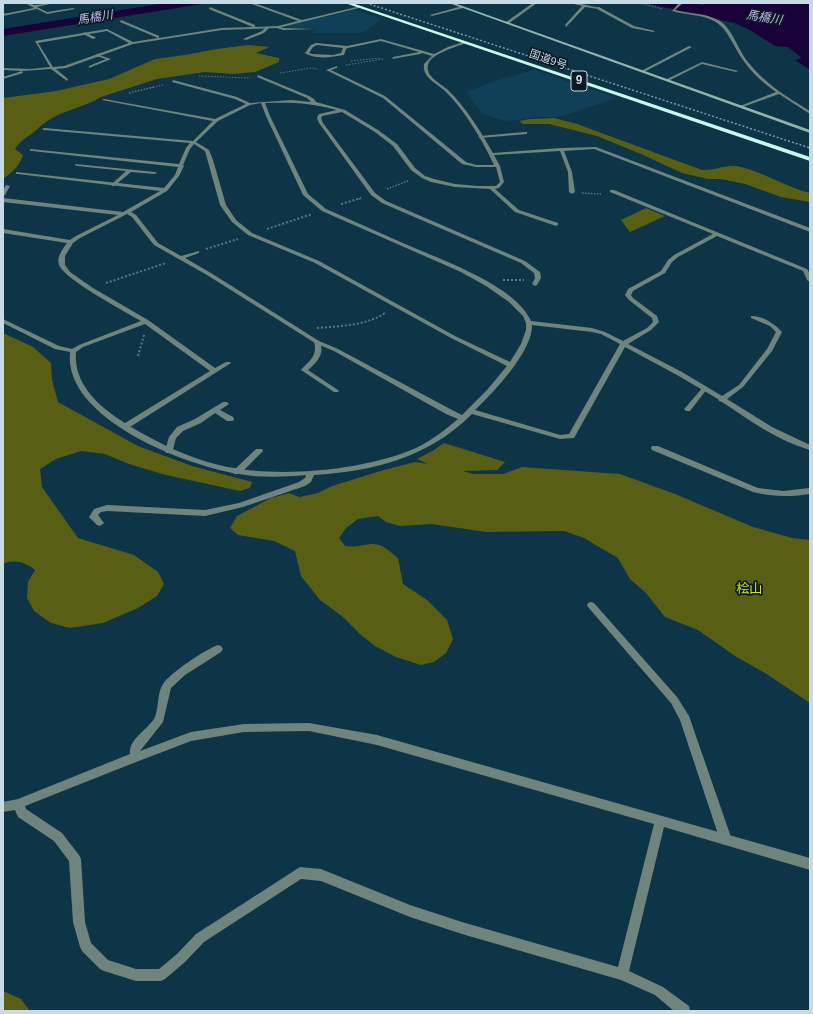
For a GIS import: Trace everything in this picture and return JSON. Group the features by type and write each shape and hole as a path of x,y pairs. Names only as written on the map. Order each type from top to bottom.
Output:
{"highway":[{"name":"国道9号","path":"347,3 810,159"}],"street":[{"path":"27,3 48,13 73,9"},
{"path":"3,15 52,3"},
{"path":"251,3 302,22"},
{"path":"507,23 535,3"},
{"path":"572,3 598,8 633,27 653,31"},
{"path":"681,3 673,10 708,18 722,24 746,62 762,80 778,93 810,113"},
{"path":"454,4 810,132"},
{"path":"566,26 584,6"},
{"path":"3,70 30,70 70,65 132,42 222,29 278,27 361,7"},
{"path":"432,14 462,7"},
{"path":"210,8 259,28"},
{"path":"120,21 159,38"},
{"path":"278,27 283,29 314,28"},
{"path":"245,39 263,32 267,28"},
{"path":"67,80 52,68 36,42 107,30 132,42"},
{"path":"84,34 94,38"},
{"path":"347,47 344,49 343,54 337,56 311,55 307,53 312,46 316,44 347,47 378,40 434,55"},
{"path":"214,371 146,321 68,273 62,265 62,256 71,242 85,233 126,214 165,190 182,166 188,148 216,120 249,104 263,102 292,101 314,103 344,111 394,145 403,153 410,166 426,178 450,184 497,187 502,182 503,177 471,121 448,92 428,75 425,69 426,64 434,55 465,42"},
{"path":"643,71 690,47"},
{"path":"393,58 422,53"},
{"path":"90,67 109,59 97,55"},
{"path":"667,80 702,63 736,71"},
{"path":"336,67 328,70 384,97 464,163 476,166 498,166"},
{"path":"3,78 30,70"},
{"path":"258,76 308,97 313,100 314,103"},
{"path":"173,81 236,98 249,104"},
{"path":"741,107 778,93"},
{"path":"104,100 216,120"},
{"path":"73,351 72,356 74,366 85,395 105,414 124,427 169,451 194,462 237,472 260,474 344,470 378,464 422,448 463,418 490,392 511,365 527,340 528,323 521,310 487,283 324,210 314,203 306,195 268,116 263,102"},
{"path":"344,111 324,113 319,118 330,136 373,194 384,202 523,262 537,272 538,278 535,284"},
{"path":"44,129 193,142 207,150 212,160 223,205 234,221 250,234 317,262 453,337 511,365"},
{"path":"480,137 525,133"},
{"path":"490,154 561,149 598,149 810,230"},
{"path":"561,149 570,172 572,192"},
{"path":"32,150 182,166"},
{"path":"77,165 155,173"},
{"path":"114,185 130,170"},
{"path":"18,173 165,190"},
{"path":"3,194 8,186"},
{"path":"491,187 516,211 556,224"},
{"path":"612,191 807,268 810,280"},
{"path":"3,200 134,216 156,244 209,274 317,342 336,350 449,412 463,418"},
{"path":"3,231 71,242"},
{"path":"470,411 560,437 571,436 623,344 649,329 656,322 655,317 631,299 628,294 630,290 663,272 670,261 676,256 718,234"},
{"path":"179,258 197,252"},
{"path":"721,400 741,386 770,350 779,332 772,325 753,317"},
{"path":"3,321 57,348 73,351 81,346 146,321"},
{"path":"528,323 592,330 603,333 705,388 721,400 794,442 810,448"},
{"path":"317,342 319,347 318,355 304,370 336,391"},
{"path":"124,427 228,362"},
{"path":"688,409 705,388"},
{"path":"169,451 172,437 180,429 198,421 225,404"},
{"path":"215,410 230,419"},
{"path":"655,448 768,493 792,495 810,491"},
{"path":"237,472 258,451"},
{"path":"100,523 93,517 94,513 100,509 107,508 205,513 240,505 302,484 308,480 311,472"},
{"path":"591,604 674,700 681,712 685,719 726,840"},
{"path":"136,757 135,750 137,746 159,719 167,686 182,672 218,649"},
{"path":"3,807 18,804 136,757 191,737 244,728 309,727 377,740 810,864"},
{"path":"18,804 22,813 58,837 75,859 79,922 86,947 104,965 136,975 161,975 181,958 200,938 300,873 321,875 410,911 462,928 622,974 659,991 684,1011"},
{"path":"622,974 660,821"}],"path":[{"path":"640,3 667,10"},
{"path":"345,61 398,57"},
{"path":"353,64 393,58"},
{"path":"173,81 211,74 242,79 284,71 310,68 316,70"},
{"path":"104,100 163,84"},
{"path":"572,192 610,194 612,191"},
{"path":"91,288 179,258"},
{"path":"509,279 525,280"},
{"path":"342,326 371,320 391,312"},
{"path":"138,356 145,330"}],"shaded area":[{"path":"355,10 382,19 366,31 358,33 314,33 316,28 281,27"},
{"path":"534,70 616,98 559,117 539,117 507,121 491,117 481,112 466,92 495,81"}],"green space":[{"path":"248,45 269,47 256,53 279,58 279,62 255,72 233,74 205,72 157,79 101,97 52,118 23,140 15,149 23,155 19,163 15,169 3,179 3,98 56,91 109,79 155,59"},
{"path":"554,118 577,124 702,170 726,166 741,167 810,193 810,202 781,197 745,184 721,179 708,179 682,173 597,136 549,124 523,124 519,121"},
{"path":"646,208 665,216 630,232 621,220"},
{"path":"3,333 33,347 51,363 52,380 58,402 138,446 192,466 252,482 250,488 240,491 166,475 129,464 105,454 81,451 56,459 40,469 42,487 78,538 134,555 158,572 164,584 157,596 138,608 103,623 70,628 51,623 34,611 27,598 28,582 35,570 20,562 7,562 3,564"},
{"name":"桧山","path":"444,443 505,462 497,470 463,471 473,474 503,474 522,467 620,474 675,494 753,527 792,538 810,540 810,703 765,673 735,656 698,630 665,617 646,593 630,579 618,558 584,538 564,531 486,532 432,524 400,526 386,522 378,516 358,519 346,528 339,538 345,546 353,547 377,544 387,549 398,558 403,584 427,600 447,620 453,639 446,653 434,662 421,665 396,657 375,646 361,635 343,617 320,600 301,576 295,551 274,541 238,535 230,528 237,516 271,498 289,493 299,497 318,493 332,486 384,470 415,462 428,464 417,459"},
{"path":"3,991 21,999 30,1011 3,1011"}],"water":[{"name":"馬橋川","path":"165,3 208,3 3,36 3,29"},
{"name":"馬橋川","path":"645,3 692,3 704,5 703,3 810,3 810,70 795,60 802,58 788,47 775,46 748,29 734,23"}],"railway":[{"path":"366,3 810,148"}]}
